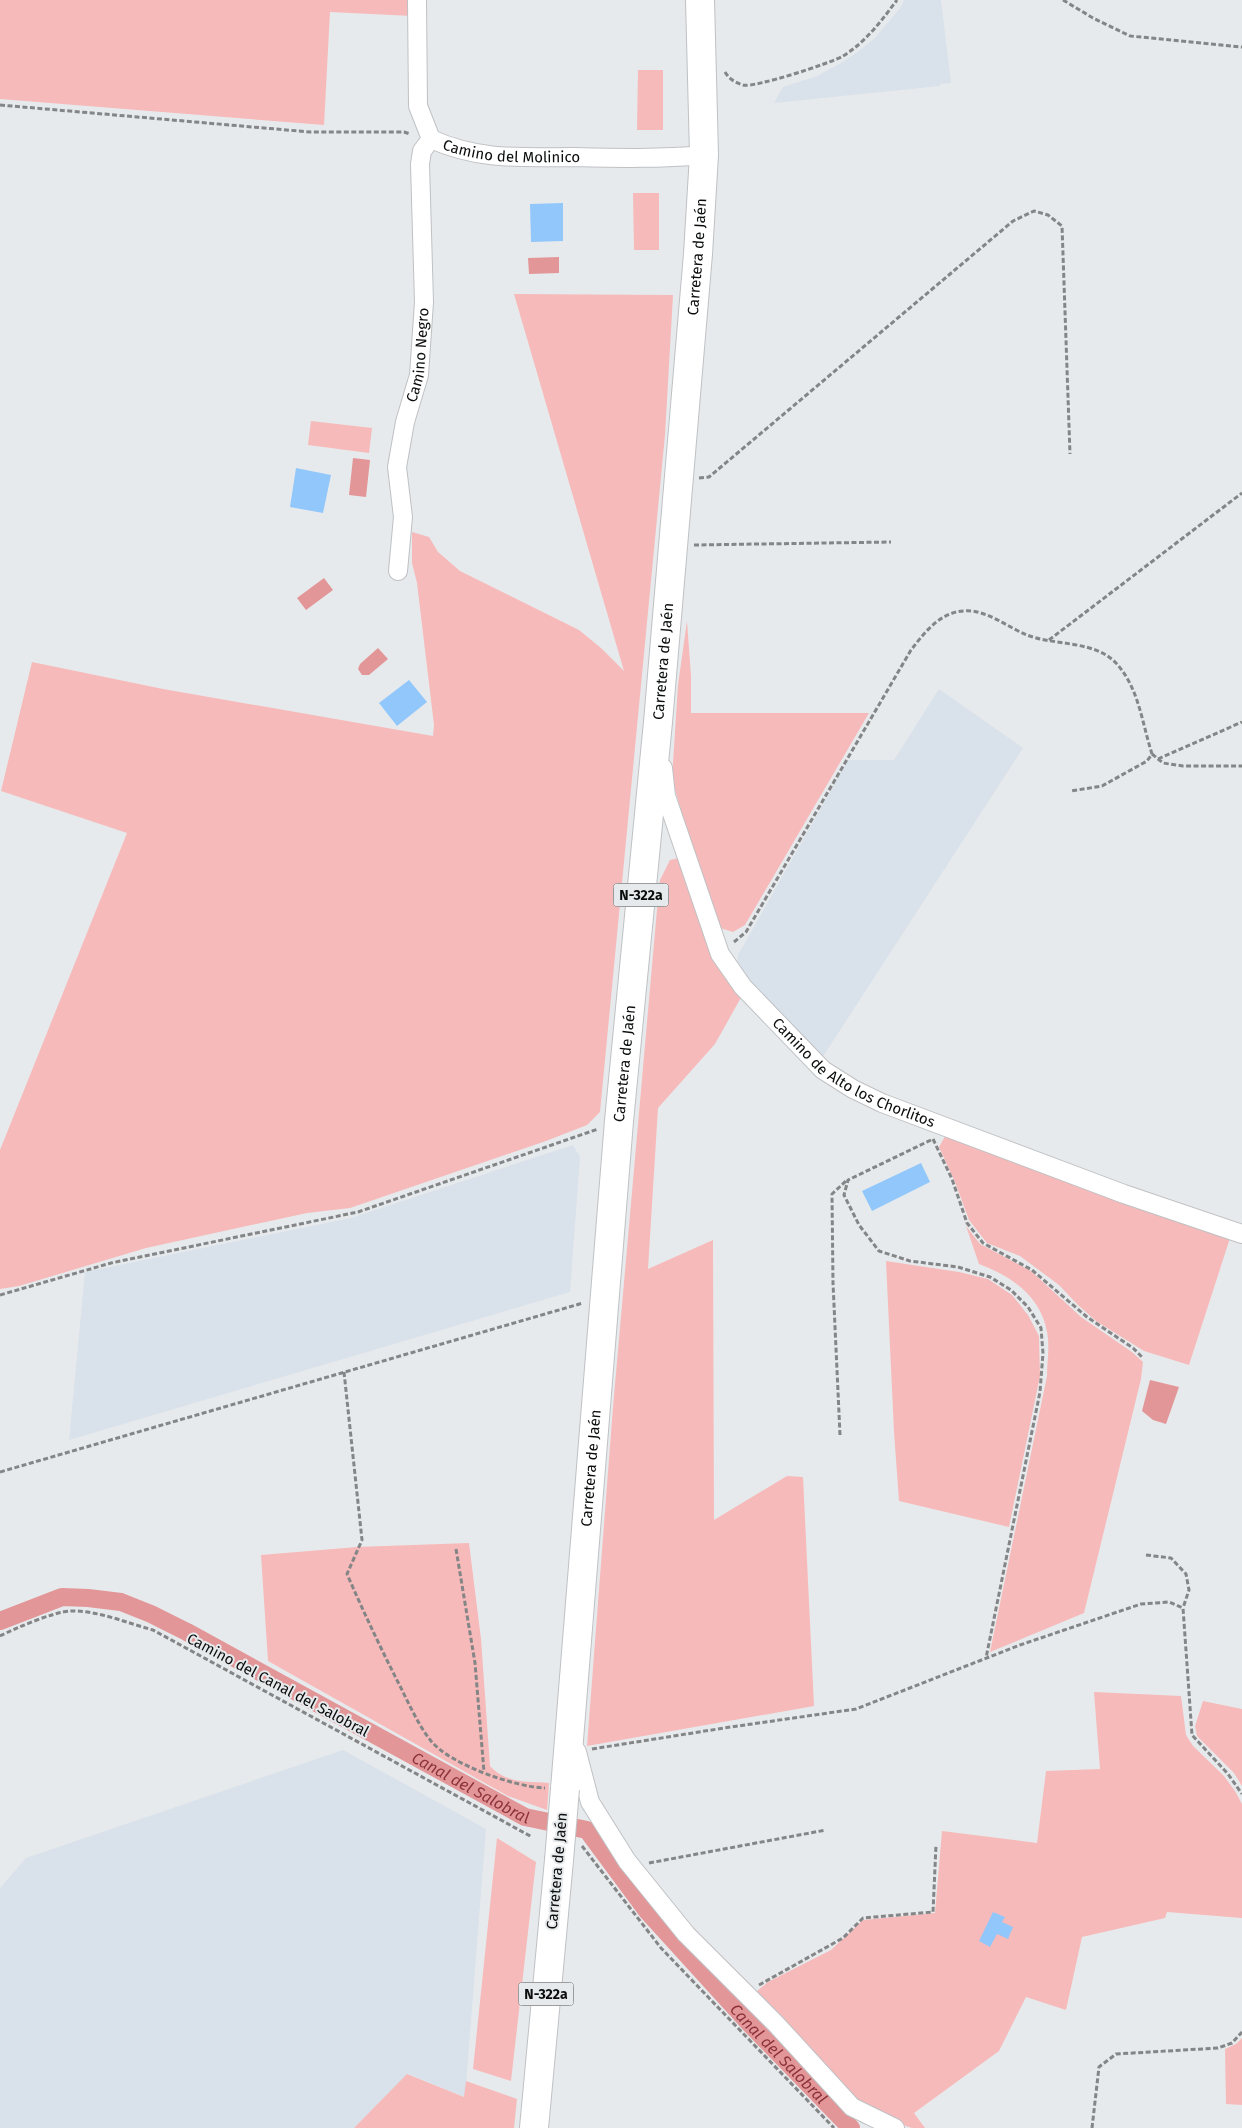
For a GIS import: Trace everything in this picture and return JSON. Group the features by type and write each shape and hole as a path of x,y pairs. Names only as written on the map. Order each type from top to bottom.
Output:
{"highway":[{"name":"Carretera de Jaén","path":"534,2128 565,1789 573,1745 619,1122 658,722 698,254 704,155 700,0"}],"street":[{"name":"Camino del Molinico","path":"417,0 418,106 431,140 451,148 484,156 663,158 704,155"},
{"name":"Camino Negro","path":"398,571 402,517 397,467 404,422 419,374 424,302 420,164 422,150 431,140"},
{"name":"Camino de Alto los Chorlitos","path":"658,722 666,796 720,954 743,987 822,1070 853,1090 937,1132 1242,1234"},
{"path":"573,1745 590,1802 631,1866 686,1934 745,1993 852,2108 895,2128"}],"path":[{"path":"721,67 729,78 745,86 770,82 843,56 874,30 897,0"},
{"path":"1063,0 1093,18 1130,36 1242,47"},
{"path":"0,105 310,132 404,132 431,140"},
{"path":"679,481 709,477 1013,221 1034,211 1048,215 1062,226 1070,454"},
{"path":"1049,640 1242,493"},
{"path":"673,546 891,542"},
{"path":"720,954 746,932 911,650 928,629 946,616 963,611 981,613 1029,636 1101,652 1115,662 1127,678 1135,695 1152,754 1158,760 1164,763 1184,766 1242,766"},
{"path":"1158,760 1242,722"},
{"path":"1071,791 1102,786 1147,761 1152,754"},
{"path":"0,1295 111,1263 358,1212 619,1122"},
{"path":"840,1435 833,1283 832,1194 848,1180 937,1132 967,1223 983,1243 1032,1270 1087,1316 1133,1348 1143,1358"},
{"path":"848,1180 844,1195 859,1225 879,1251 910,1261 958,1267 990,1277 1011,1290 1028,1307 1041,1328 1043,1352 1040,1392 986,1658"},
{"path":"0,1472 605,1296"},
{"path":"344,1372 362,1540 347,1574 380,1648 410,1705 432,1742 467,1767 511,1783 536,1788 565,1789"},
{"path":"456,1549 475,1663 484,1772"},
{"path":"1146,1554 1171,1558 1186,1574 1189,1590 1183,1608 1192,1735 1228,1774 1242,1794"},
{"path":"573,1745 724,1728 856,1709 986,1658 1141,1604 1169,1602 1183,1608"},
{"name":"Camino del Canal del Salobral","path":"0,1636 25,1624 69,1611 94,1614 153,1630 532,1836"},
{"path":"631,1866 826,1830"},
{"path":"745,1993 843,1938 863,1918 932,1912 936,1845"},
{"path":"582,1846 661,1948 834,2128"},
{"path":"1092,2128 1099,2067 1116,2054 1218,2048 1232,2043 1242,2032"}],"shaded area":[{"path":"0,0 411,0 412,16 330,12 324,125 0,99"},
{"path":"904,0 941,0 951,83 940,84 940,86 774,103 783,87 817,76 859,51 875,38 901,7"},
{"path":"638,70 663,70 663,130 637,130"},
{"path":"633,193 659,193 659,250 634,250"},
{"path":"559,257 559,273 529,274 528,258"},
{"path":"514,294 673,295 665,435 600,1112 587,1125 546,1141 350,1208 307,1213 146,1248 19,1286 0,1289 0,1150 127,833 1,791 32,662 163,689 433,736 434,725 417,583 412,563 412,532 429,537 438,552 460,571 579,630 601,648 624,671"},
{"path":"311,421 372,428 369,453 308,445"},
{"path":"353,458 370,460 366,497 349,495"},
{"path":"324,578 333,590 306,610 297,598"},
{"path":"687,621 691,676 691,713 869,713 745,925 733,932 720,928 690,842 672,779 678,685"},
{"path":"378,648 388,659 369,675 362,675 358,669 360,664"},
{"path":"939,689 1023,748 822,1058 737,966 738,955 848,760 894,760"},
{"path":"679,858 743,994 715,1044 658,1108 648,1269 713,1240 714,1520 787,1476 803,1477 814,1706 587,1746 613,1407 658,898 660,880 670,860"},
{"path":"947,1133 1231,1235 1189,1365 1144,1351 1096,1321 1059,1285 1020,1256 987,1243 969,1220 939,1147"},
{"path":"573,1145 580,1157 570,1292 69,1440 85,1272 351,1218"},
{"path":"966,1226 980,1244 1031,1271 1081,1317 1132,1352 1143,1362 1141,1379 1084,1613 990,1652 1047,1376 1048,1343 1044,1319 1031,1298 1013,1281 979,1264"},
{"path":"886,1261 959,1272 988,1279 1012,1295 1028,1315 1039,1336 1040,1376 1009,1527 899,1501"},
{"path":"1150,1380 1179,1387 1166,1424 1153,1420 1142,1411"},
{"path":"469,1543 481,1639 490,1766 496,1772 510,1779 549,1783 547,1810 508,1796 268,1661 261,1555 357,1547"},
{"path":"1094,1692 1181,1696 1186,1735 1193,1746 1224,1776 1242,1804 1242,1918 1167,1912 1165,1918 1082,1937 1066,2010 1026,1997 999,2051 914,2113 925,2128 912,2128 880,2117 859,2105 758,1999 757,1991 768,1982 831,1950 863,1920 935,1913 942,1831 1037,1843 1046,1771 1100,1769"},
{"path":"1203,1701 1242,1709 1242,1786 1234,1773 1197,1736 1195,1726"},
{"path":"343,1750 486,1829 465,2097 408,2074 354,2128 0,2128 0,1888 26,1858"},
{"path":"497,1838 536,1862 511,2081 473,2069"},
{"path":"1242,2038 1242,2105 1226,2104 1225,2049 1236,2044"},
{"path":"407,2074 464,2097 466,2081 517,2099 514,2128 354,2128"}],"building":[{"path":"563,203 563,241 531,242 530,204"},
{"path":"296,468 331,475 323,513 290,507"},
{"path":"409,680 427,702 397,726 379,703"},
{"path":"921,1163 930,1182 872,1211 862,1191"},
{"path":"993,1912 1005,1917 1002,1922 1013,1927 1008,1939 997,1934 990,1947 979,1941"}],"waterway":[{"name":"Canal del Salobral","path":"0,1621 62,1597 121,1602 187,1632 525,1817 587,1830 647,1911 748,2022 851,2128"}]}
